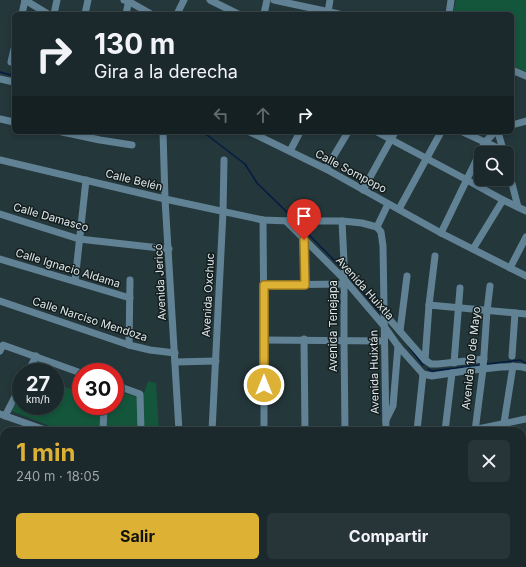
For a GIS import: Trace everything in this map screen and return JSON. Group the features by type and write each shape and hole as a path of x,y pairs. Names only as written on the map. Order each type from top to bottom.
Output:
{"street":[{"path":"22,12 25,0 45,12"},
{"path":"54,12 57,0"},
{"path":"85,12 88,0"},
{"path":"126,12 127,0 148,12"},
{"path":"178,12 184,0"},
{"path":"210,0 224,11"},
{"path":"264,12 267,0"},
{"path":"274,0 328,12 330,0"},
{"path":"448,12 451,0"},
{"path":"11,62 12,58"},
{"path":"514,71 526,76"},
{"path":"0,79 12,82"},
{"path":"0,119 12,122"},
{"path":"514,124 526,121"},
{"path":"72,134 132,145"},
{"path":"100,140 102,134"},
{"name":"Avenida Jericó","path":"163,134 165,199 179,427"},
{"name":"Calle Sompopo","path":"254,134 290,151 526,276"},
{"path":"290,151 299,134"},
{"path":"326,170 347,134"},
{"path":"380,134 526,211"},
{"path":"363,190 395,134"},
{"path":"399,209 440,134"},
{"path":"467,134 493,146"},
{"path":"441,232 485,142 493,134"},
{"path":"499,134 502,146"},
{"name":"Calle Belén","path":"0,160 165,199 263,220 342,221 362,223 378,227"},
{"name":"Avenida Oxchuc","path":"212,427 223,212 224,160"},
{"path":"75,281 86,180"},
{"path":"513,186 518,207"},
{"path":"473,249 503,200"},
{"path":"378,227 388,204"},
{"name":"Calle Damasco","path":"0,214 79,239 169,248"},
{"path":"263,220 264,427"},
{"name":"Avenida Huixtla","path":"287,221 384,326 398,346 423,374"},
{"name":"Avenida Tenejapa","path":"342,221 345,427"},
{"name":"Avenida Huixtán","path":"378,227 381,232 383,246 386,427"},
{"path":"510,268 526,237"},
{"path":"304,240 305,285"},
{"path":"425,360 429,305 436,256"},
{"name":"Calle Ignacio Aldama","path":"0,259 130,298"},
{"path":"400,331 407,276"},
{"path":"129,345 130,280"},
{"path":"264,285 305,285 344,282"},
{"name":"Avenida 10 de Mayo","path":"473,427 483,364 490,286"},
{"path":"454,363 460,288"},
{"name":"Calle Narciso Mendoza","path":"0,301 129,345 150,350 175,353"},
{"path":"429,305 526,314"},
{"path":"384,313 425,360 431,364 483,364 526,368"},
{"path":"512,356 515,313"},
{"path":"264,340 384,341"},
{"path":"304,340 305,427"},
{"path":"386,422 392,406 398,346"},
{"path":"2,348 36,356 72,369"},
{"path":"32,363 36,356"},
{"path":"175,362 216,361"},
{"path":"417,427 423,374 432,376 452,373 483,364"},
{"path":"504,427 513,366"},
{"path":"445,427 452,373"},
{"path":"124,388 140,394 141,427"},
{"path":"12,400 3,415 37,427"},
{"path":"102,427 103,415"},
{"path":"486,427 526,419"}],"green space":[{"path":"456,0 526,0 526,72 514,66 514,12 453,12"},
{"path":"148,381 156,383 159,427 52,427 22,415 64,415 64,386 72,390 72,415 124,415 124,393 142,399"}],"waterway":[{"path":"0,72 12,75"},
{"path":"204,134 245,164 257,183 293,218"},
{"path":"298,224 338,264"},
{"path":"349,275 381,314"},
{"path":"409,347 423,365"},
{"path":"487,364 520,360 526,363"},
{"path":"428,369 432,371 481,365"}],"route":[{"path":"264,385 264,285 305,285 304,240"}]}
